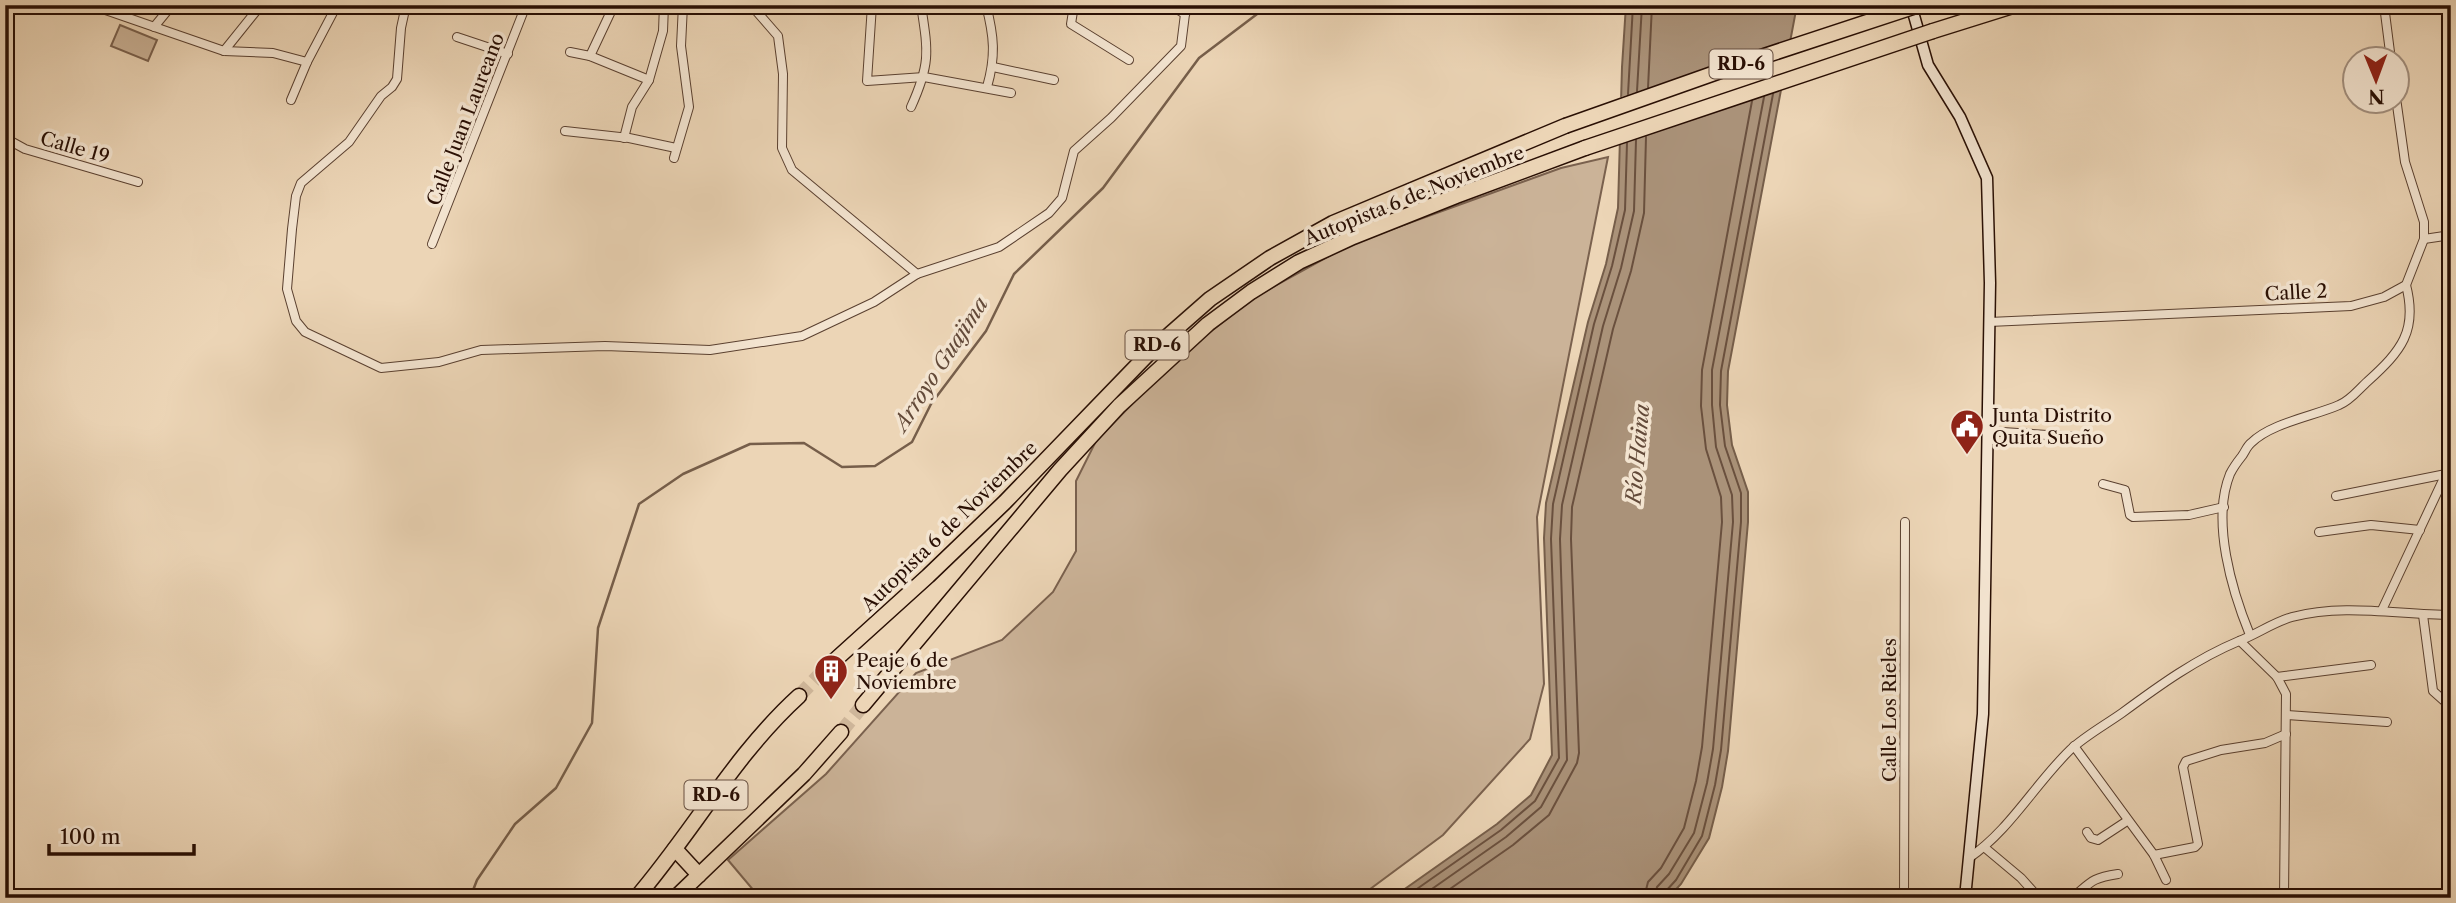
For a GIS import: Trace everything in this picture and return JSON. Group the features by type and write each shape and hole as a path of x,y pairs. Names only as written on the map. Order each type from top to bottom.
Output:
{"highway":[{"name":"Autopista 6 de Noviembre","path":"823,671 1005,502 1152,350 1210,299 1270,258 1333,223 1565,126 1919,5"},
{"name":"Autopista 6 de Noviembre","path":"863,705 1068,461 1119,406 1208,324 1251,292 1299,262 1353,237 1456,196 1586,148 2016,5"},
{"name":"RD-6","path":"636,898 752,747 783,710 799,696"},
{"name":"RD-6","path":"675,898 804,774 841,732"},
{"path":"675,849 699,875"}],"street":[{"path":"91,5 224,51 273,53 307,62"},
{"path":"154,27 172,5"},
{"path":"224,51 261,5"},
{"path":"291,100 307,62 337,5"},
{"path":"406,5 401,27 397,79 381,96 349,142 301,183 296,196 288,289 293,314 305,332 381,368 439,362 481,351 605,346 710,350 802,337 874,302 917,274 999,247 1049,213 1062,198 1074,151 1111,118 1181,46 1185,14 1191,5"},
{"name":"Calle Juan Laureano","path":"432,244 526,5"},
{"path":"590,56 614,5"},
{"path":"624,138 632,107 649,80 663,32 664,5"},
{"path":"674,158 689,107 681,46 682,5"},
{"path":"751,5 778,36 783,74 782,148 792,170 917,274"},
{"path":"872,5 867,81 924,77 1011,93"},
{"path":"911,107 924,77 927,48 921,5"},
{"path":"986,5 993,33 993,67 986,87"},
{"path":"1074,5 1071,23 1129,60"},
{"path":"1170,5 1185,14"},
{"path":"1911,5 1928,65 1960,117 1987,177 1989,322 1983,714 1965,898"},
{"path":"2384,5 2389,46"},
{"path":"457,37 508,54"},
{"path":"570,52 590,56 649,80"},
{"path":"993,67 1054,79"},
{"path":"2250,635 2238,604 2223,532 2230,474 2251,442 2275,428 2343,404 2394,358 2407,333 2411,303 2406,285 2424,239 2424,222 2405,162 2399,116"},
{"path":"565,131 676,148"},
{"name":"Calle 19","path":"5,138 25,149 138,182"},
{"path":"2424,239 2451,236"},
{"name":"Calle 2","path":"1989,322 2351,306 2384,297 2406,285"},
{"path":"1987,431 2078,437"},
{"path":"2382,610 2451,463"},
{"path":"2336,496 2446,474"},
{"path":"2103,484 2124,489 2130,515 2133,517 2189,515 2224,507"},
{"name":"Calle Los Rieles","path":"1904,898 1905,522"},
{"path":"2319,532 2371,525 2420,530"},
{"path":"1969,858 1984,847 2074,746 2182,670 2250,635 2291,617 2337,610 2451,615"},
{"path":"2423,615 2434,691 2451,707"},
{"path":"2240,641 2277,677 2286,694 2284,898"},
{"path":"2277,677 2371,665"},
{"path":"2287,715 2387,722"},
{"path":"2154,855 2198,844 2183,767 2186,761 2221,750 2265,743 2286,734"},
{"path":"2074,746 2154,855 2166,880"},
{"path":"2087,832 2091,838 2098,840 2127,821"},
{"path":"1984,847 2021,878 2039,898"},
{"path":"2072,898 2090,881 2118,874"}],"shaded area":[{"path":"120,25 157,40 148,61 111,46"},
{"path":"1608,157 1537,517 1544,684 1530,739 1443,835 1358,898 760,898 728,860 826,774 916,673 1002,640 1053,592 1076,551 1076,481 1096,441 1175,360 1253,298 1351,244 1561,168"}],"water":[{"name":"Río Haina","path":"1626,5 1797,5 1728,371 1727,405 1732,445 1748,492 1748,522 1728,751 1709,838 1681,884 1668,898 1392,898 1497,824 1531,795 1552,755 1544,538 1546,503 1588,322 1606,264 1618,208"}],"pier":[{"path":"1794,40 1785,89 1616,145 1618,98"}],"waterway":[{"name":"Arroyo Guajima","path":"470,898 477,880 515,824 556,788 592,723 598,628 639,504 683,474 750,444 804,443 842,467 875,466 912,442 931,404 986,331 1014,274 1103,188 1199,58 1269,5"}],"tunnel":[{"path":"799,696 823,671"},
{"path":"841,732 863,705"}],"place":[{"name":"Junta Distrito Quita Sueño","path":"1967,456"},
{"name":"Peaje 6 de Noviembre","path":"831,701"}]}
